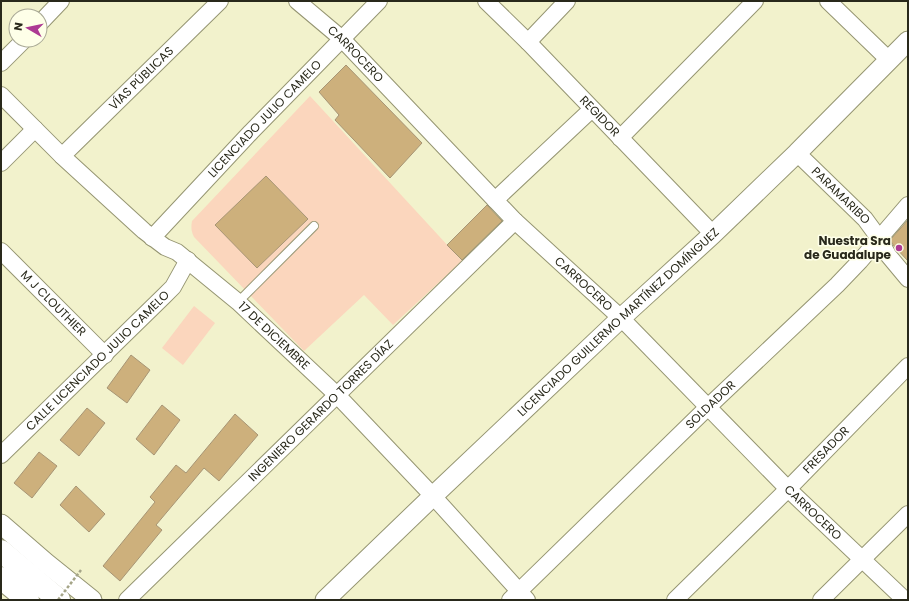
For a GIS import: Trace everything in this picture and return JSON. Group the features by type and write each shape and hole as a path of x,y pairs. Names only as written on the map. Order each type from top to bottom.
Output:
{"main road":[{"path":"1,551 58,600"},
{"path":"1,578 28,600"}],"street":[{"path":"48,15 61,1"},
{"name":"VÍAS PÚBLICAS","path":"62,156 220,1"},
{"name":"CARROCERO","path":"297,1 341,38 515,221 621,318 788,489 905,600"},
{"name":"LICENCIADO JULIO CAMELO","path":"152,238 341,38 379,1"},
{"name":"REGIDOR","path":"486,1 528,42 713,234"},
{"path":"528,42 567,1"},
{"path":"620,138 755,1"},
{"path":"828,1 889,60"},
{"name":"LICENCIADO GUILLERMO MARTÍNEZ DOMÍNGUEZ","path":"325,600 621,318 713,234 797,153 908,40"},
{"path":"1,63 16,48"},
{"name":"17 DE DICIEMBRE","path":"1,95 62,156 152,238 188,260 238,302 337,395 433,496 518,597"},
{"path":"495,200 592,109"},
{"path":"1,163 35,129"},
{"name":"PARAMARIBO","path":"797,153 865,219 888,255 908,279"},
{"name":"SOLDADOR","path":"518,597 708,407 860,261 878,238 908,205"},
{"name":"INGENIERO GERARDO TORRES DÍAZ","path":"127,600 515,221"},
{"name":"M J CLOUTHIER","path":"1,252 105,355"},
{"name":"CALLE LICENCIADO JULIO CAMELO","path":"1,455 173,287 188,260"},
{"name":"FRESADOR","path":"675,600 788,489 908,366"},
{"path":"821,600 908,514"},
{"path":"1,524 92,600"}],"lane":[{"path":"238,302 314,226"}],"path":[{"path":"58,600 81,570"}],"shaded area":[{"path":"310,96 462,261 393,325 364,295 304,351 194,237 191,227 192,221"},
{"path":"194,306 215,323 183,365 162,348"}],"building":[{"path":"346,65 422,143 390,178 335,120 339,115 319,92"},
{"path":"266,176 308,219 257,268 215,225"},
{"path":"487,205 502,221 462,260 447,245"},
{"path":"908,220 908,261 890,240"},
{"path":"131,355 150,370 127,403 107,388"},
{"path":"162,405 180,420 154,455 136,439"},
{"path":"87,408 105,423 79,456 60,440"},
{"path":"235,414 258,435 219,481 204,468 156,525 162,530 120,581 103,566 155,502 150,497 176,465 186,473"},
{"path":"39,452 57,466 32,498 14,483"},
{"path":"76,486 105,514 89,532 60,505"}],"place":[{"name":"Nuestra Sra de Guadalupe","path":"899,248"}]}
